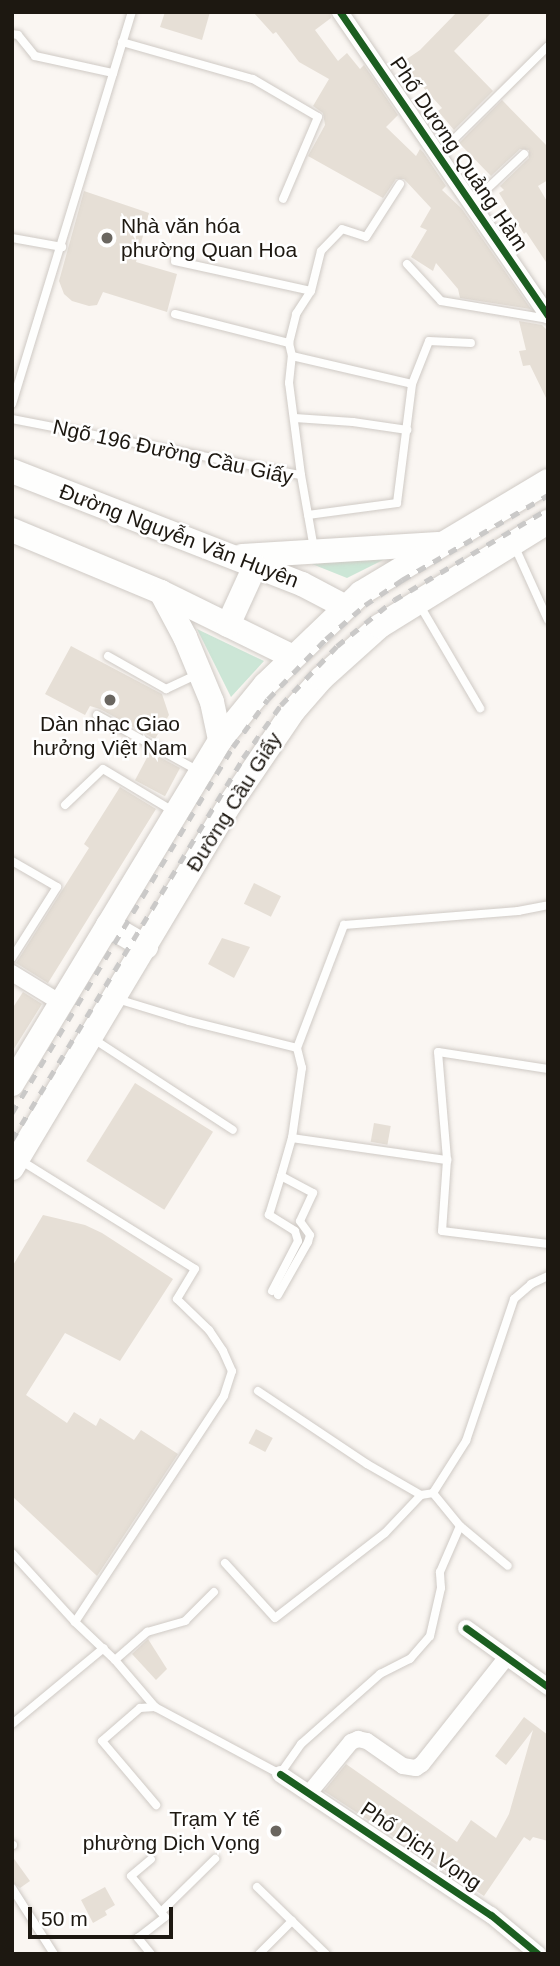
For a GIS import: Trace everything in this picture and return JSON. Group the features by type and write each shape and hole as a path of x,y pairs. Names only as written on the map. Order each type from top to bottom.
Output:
{"main road":[{"name":"Đường Nguyễn Văn Huyên","path":"12,471 302,584 344,606"},
{"name":"Đường Cầu Giấy","path":"12,1084 220,740 291,656 344,606 392,573 548,481"},
{"name":"Đường Cầu Giấy","path":"15,1164 230,804 294,710 350,651 417,602 548,522"},
{"path":"12,530 161,592 291,656"},
{"path":"231,557 443,544"},
{"path":"228,625 255,566"},
{"path":"161,592 185,636 218,722 220,740"},
{"path":"108,925 146,947"}],"street":[{"name":"Phố Dương Quảng Hàm","path":"340,12 548,318"},
{"path":"12,973 61,1003"},
{"path":"466,1628 548,1687"},
{"path":"310,1792 351,1742 358,1739 367,1741 403,1766 416,1768 506,1658"},
{"name":"Phố Dịch Vọng","path":"280,1774 491,1915 538,1954"}],"lane":[{"path":"12,404 132,12"},
{"path":"12,34 18,35 35,57 113,73"},
{"path":"122,42 253,79 318,117 283,199"},
{"path":"439,154 548,46"},
{"path":"471,204 524,154"},
{"path":"300,475 289,383 292,356 289,344 296,314 311,291 321,251 342,229 366,237 400,184"},
{"path":"12,238 62,247"},
{"path":"175,261 311,291"},
{"path":"407,264 441,301 548,318"},
{"path":"175,314 289,344"},
{"path":"308,515 397,503 412,384 429,341 471,343"},
{"path":"292,356 412,384"},
{"path":"295,418 353,422 407,430"},
{"name":"Ngõ 196 Đường Cầu Giấy","path":"12,419 300,475 314,552"},
{"path":"512,543 548,620"},
{"path":"417,602 480,708"},
{"path":"108,656 166,689 200,674"},
{"path":"97,715 202,773"},
{"path":"65,805 103,769 176,812"},
{"path":"12,861 57,887 12,958"},
{"path":"281,1176 313,1193 300,1222 310,1235 308,1242 275,1293 298,1241 295,1231 269,1214 292,1138 302,1068 297,1048 344,925 518,911 548,905"},
{"path":"116,998 189,1021 297,1048"},
{"path":"92,1037 233,1130"},
{"path":"548,1069 438,1052 447,1160 442,1231 548,1244"},
{"path":"292,1138 447,1160"},
{"path":"15,1164 195,1269 177,1299 209,1330 232,1371 224,1396 75,1622"},
{"path":"225,1563 275,1618 385,1534 421,1495 433,1493 466,1441 514,1299 531,1284 548,1276"},
{"path":"258,1391 367,1464 421,1495"},
{"path":"433,1493 460,1526 508,1566"},
{"path":"280,1774 301,1744 380,1674 410,1659 430,1636 441,1588 440,1572 460,1526"},
{"name":"Phố Dịch Vọng","path":"12,1553 75,1622 104,1648 155,1707 280,1774"},
{"path":"114,1660 147,1632 185,1621 214,1592"},
{"path":"12,1724 104,1648"},
{"path":"155,1707 140,1708 102,1741 156,1805"},
{"path":"151,1859 131,1876 165,1917 138,1938 151,1954"},
{"path":"161,1912 215,1859"},
{"path":"257,1887 326,1954"},
{"path":"12,1888 54,1954"},
{"path":"259,1954 292,1921"}],"green space":[{"path":"387,558 347,578 312,564"},
{"path":"197,629 264,661 231,697"}],"building":[{"path":"165,12 210,12 202,40 160,27"},
{"path":"253,12 330,12 331,18 315,30 338,61 347,53 360,69 364,65 398,115 386,127 416,156 420,149 423,152 446,186 442,190 462,209 531,309 460,298 458,289 436,263 433,271 411,257 427,230 420,227 431,208 404,179 396,179 383,198 308,156 325,125 323,113 313,106 329,79 299,62 276,32 273,34"},
{"path":"457,12 492,12 454,51 493,91 454,130 438,111 442,108 401,63 420,50"},
{"path":"502,100 548,147 548,180 538,186 548,203 548,265 526,232 524,234 499,193 504,190 500,186 529,158 529,150 520,149 491,176 459,143"},
{"name":"Nhà văn hóa phường Quan Hoa","path":"84,191 149,213 136,262 177,274 167,312 103,292 97,305 89,306 72,301 64,294 59,281"},
{"path":"519,321 542,325 548,331 548,402 530,365 523,366 519,351 526,350"},
{"name":"Dàn nhạc Giao hưởng Việt Nam","path":"71,646 162,694 169,715 155,739 100,709 90,706 85,715 45,694"},
{"path":"150,752 180,768 165,796 135,780"},
{"path":"120,787 156,809 48,983 16,963 89,848 84,844"},
{"path":"254,883 281,896 271,917 244,904"},
{"path":"222,938 250,947 234,978 208,964"},
{"path":"23,992 42,1004 12,1052 12,1009"},
{"path":"135,1083 213,1132 164,1210 86,1161"},
{"path":"374,1123 391,1126 387,1145 371,1142"},
{"path":"43,1215 85,1225 102,1233 173,1279 120,1361 65,1333 26,1395 67,1423 74,1412 96,1426 100,1418 134,1440 141,1430 178,1454 97,1576 12,1496 12,1267"},
{"path":"256,1429 273,1438 265,1452 248,1443"},
{"path":"148,1639 167,1669 156,1680 132,1654"},
{"path":"524,1717 548,1735 548,1841 533,1837 530,1841 524,1837 484,1896 324,1791 346,1764 457,1842 471,1820 496,1838 509,1814 533,1730 506,1765 495,1756"},
{"path":"12,1856 30,1881 20,1888 12,1882"},
{"path":"105,1887 115,1905 105,1911 107,1915 93,1923 81,1900"}],"railway":[{"path":"12,1113 233,747 268,699 326,639 365,605 402,580 548,495"},
{"path":"12,1140 243,758 281,705 337,646 394,600 548,509"}],"cycle path":[{"path":"340,12 548,316"},
{"path":"466,1628 548,1687"},
{"path":"280,1774 491,1915 538,1954"}],"place":[{"name":"Nhà văn hóa phường Quan Hoa","path":"107,238"},
{"name":"Dàn nhạc Giao hưởng Việt Nam","path":"110,700"},
{"name":"Trạm Y tế phường Dịch Vọng","path":"276,1831"}]}
